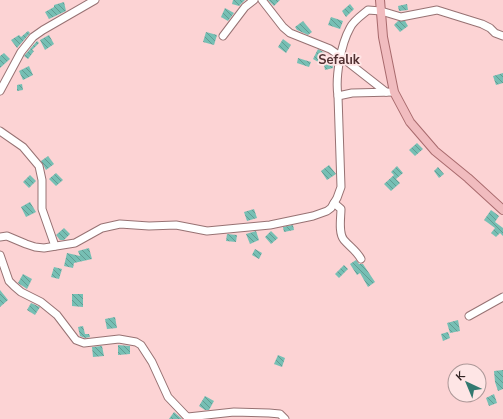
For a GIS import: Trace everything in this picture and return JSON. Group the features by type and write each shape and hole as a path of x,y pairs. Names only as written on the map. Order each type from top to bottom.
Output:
{"main road":[{"path":"380,0 390,92 410,122 435,151 468,178 503,210"}],"street":[{"path":"0,91 21,52 33,37 95,0"},
{"path":"224,36 245,7 254,0"},
{"path":"262,0 280,24 290,33 320,45 340,56 390,92"},
{"path":"0,237 7,236 35,247 44,248 75,243 102,228 111,225 176,225 207,231 270,225 313,216 327,211 337,198 340,187 337,87 340,56 350,27 368,10 381,11 401,17 437,10 482,24 490,28 495,33 503,36"},
{"path":"338,96 352,93 390,92"},
{"path":"0,132 23,147 39,166 42,180 42,208 55,246"},
{"path":"334,203 341,209 341,235 356,251 361,259"},
{"path":"0,255 9,281 21,292 41,302 57,315 76,340 84,343 119,339 136,342 141,345 152,362 168,397 188,418 234,412 280,414 285,419"},
{"path":"469,316 503,297"}],"building":[{"path":"233,0 245,0 239,6 232,4"},
{"path":"268,0 280,0 274,6"},
{"path":"64,2 66,11 49,19 45,12 54,7 54,5"},
{"path":"350,4 354,9 346,17 342,11"},
{"path":"407,4 408,10 399,11 398,6"},
{"path":"225,8 234,13 228,21 221,17"},
{"path":"331,17 343,21 340,29 328,25"},
{"path":"303,21 312,32 308,35 297,30 295,27"},
{"path":"398,21 405,21 408,26 400,32 394,25"},
{"path":"28,31 30,33 17,48 11,40 19,35 21,37"},
{"path":"206,32 217,35 214,45 203,42"},
{"path":"49,35 54,44 45,50 40,40"},
{"path":"283,39 291,45 286,53 278,47"},
{"path":"37,41 39,43 32,50 34,51 28,59 24,56"},
{"path":"318,49 325,53 320,63 313,59"},
{"path":"4,53 10,59 0,68 0,56"},
{"path":"298,58 311,62 309,67 297,63"},
{"path":"332,63 333,68 325,70 324,65"},
{"path":"29,66 33,75 23,80 19,71"},
{"path":"503,73 503,83 496,85 493,76"},
{"path":"22,84 23,90 17,91 17,85"},
{"path":"417,143 423,149 415,156 409,150"},
{"path":"48,156 54,164 46,170 41,161"},
{"path":"329,165 336,174 327,180 321,171"},
{"path":"397,166 403,173 396,179 400,183 391,191 384,184 394,175 391,172"},
{"path":"438,167 444,174 439,178 434,171"},
{"path":"56,173 63,180 56,186 49,179"},
{"path":"30,175 36,181 29,188 23,182"},
{"path":"30,202 36,212 26,217 21,207"},
{"path":"254,209 257,218 247,221 244,212"},
{"path":"491,210 499,216 495,222 503,228 503,236 500,233 496,237 491,233 495,228 484,220"},
{"path":"293,225 294,230 284,232 283,227"},
{"path":"64,228 70,234 64,240 60,240 56,235"},
{"path":"256,231 259,240 250,244 246,234"},
{"path":"271,231 278,238 271,244 265,237"},
{"path":"227,234 237,235 236,242 226,241"},
{"path":"89,248 92,259 74,263 73,268 64,266 67,253 80,256 78,251"},
{"path":"255,249 262,253 259,259 252,255"},
{"path":"356,260 359,264 363,264 375,282 368,287 360,273 357,275 350,264"},
{"path":"344,265 348,269 339,278 335,274"},
{"path":"54,267 62,269 59,279 51,277"},
{"path":"23,274 32,279 27,289 18,283"},
{"path":"0,290 8,300 0,307"},
{"path":"72,294 83,294 83,307 72,306"},
{"path":"31,303 40,307 35,315 27,310"},
{"path":"115,317 117,328 107,329 105,319"},
{"path":"458,320 460,331 450,333 447,323"},
{"path":"83,326 85,334 89,334 90,337 85,338 80,336 78,327"},
{"path":"448,332 450,338 443,341 441,334"},
{"path":"118,345 130,346 130,354 118,355"},
{"path":"102,346 104,356 93,357 92,347"},
{"path":"278,355 285,358 282,367 274,364"},
{"path":"503,370 503,389 498,391 494,371"},
{"path":"494,394 497,403 489,406 487,398"},
{"path":"205,396 214,401 209,410 205,410 199,406"},
{"path":"174,412 181,418 182,419 169,419"}],"district":[{"name":"Sefalık","path":"339,60"}]}
